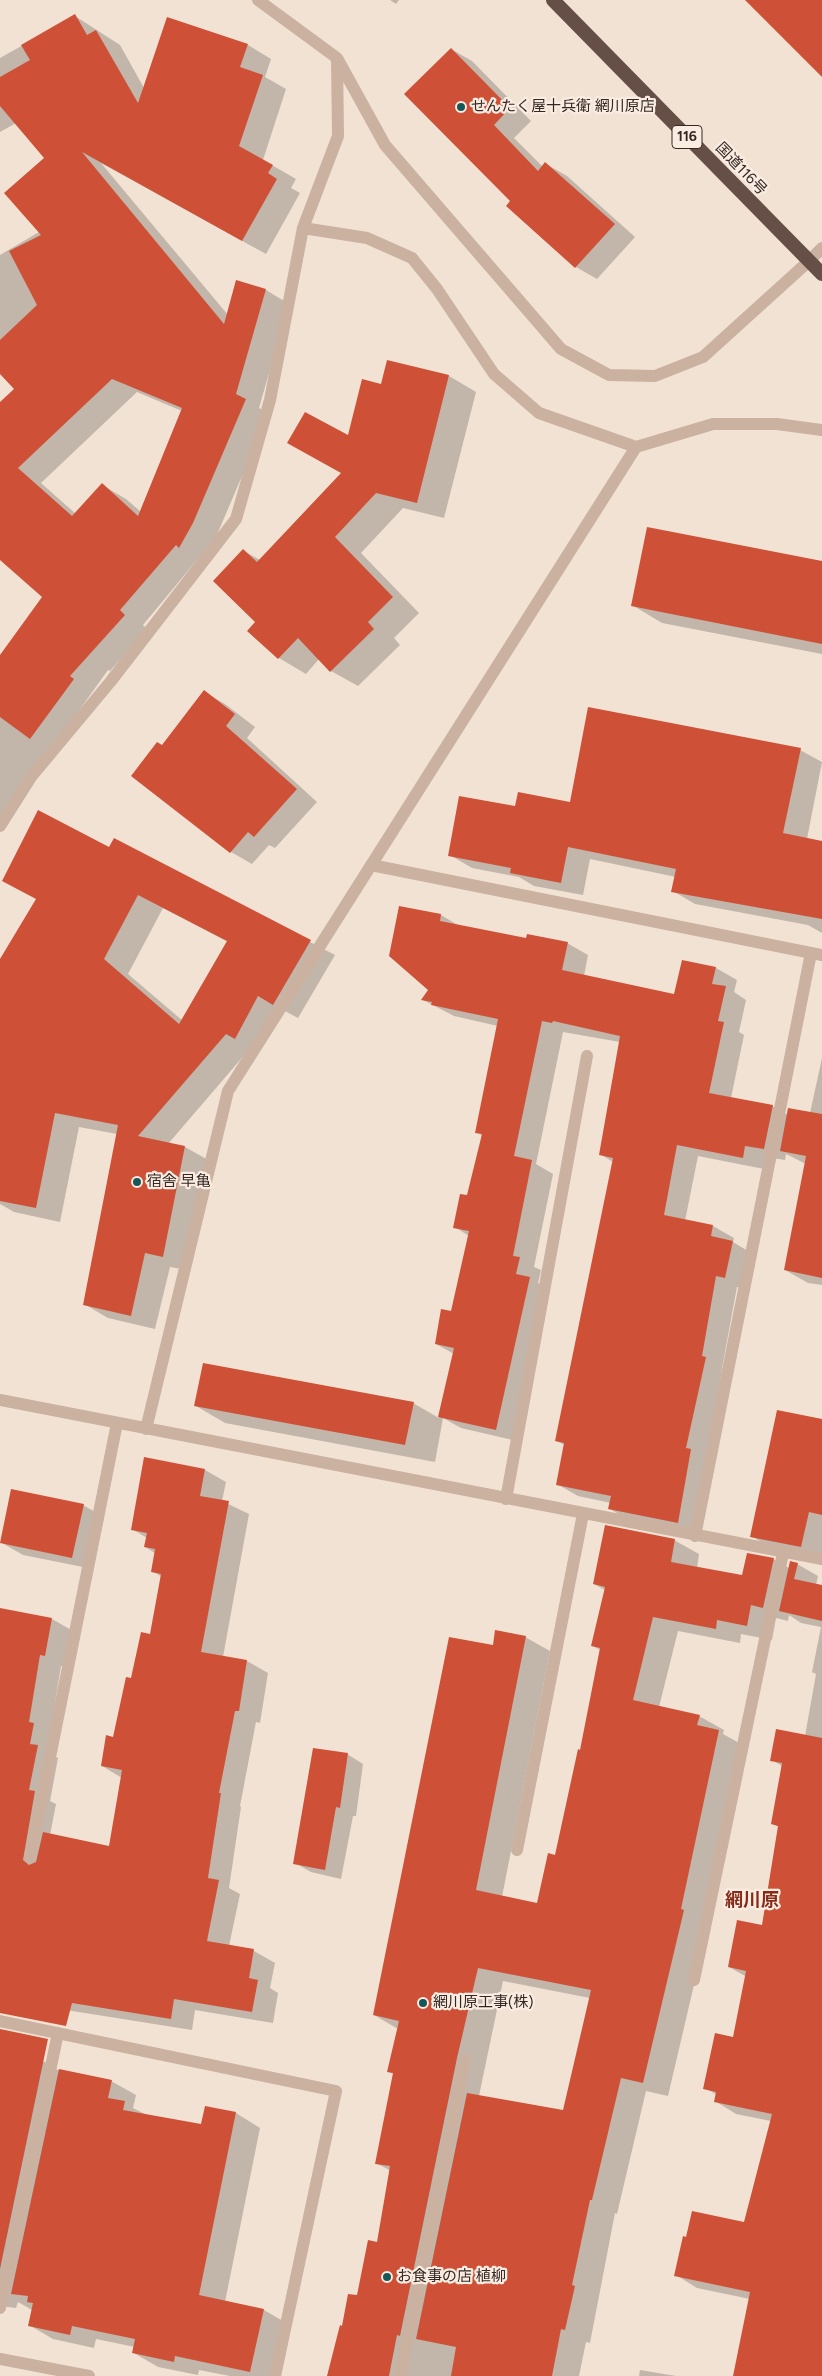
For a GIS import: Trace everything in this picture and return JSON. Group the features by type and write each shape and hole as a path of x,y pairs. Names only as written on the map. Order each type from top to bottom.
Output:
{"highway":[{"name":"国道116号","path":"553,0 822,274"}],"street":[{"path":"258,0 337,58 391,153 561,349 609,375 655,376 703,357 822,248"},
{"path":"0,826 31,777 111,681 236,519 270,400 302,228 338,136 337,58"},
{"path":"302,228 367,238 412,258 437,289 494,374 539,413 636,446 713,424 777,424 822,430"},
{"path":"146,1429 228,1091 636,446"},
{"path":"371,865 816,954 694,1536"},
{"path":"506,1499 587,1056"},
{"path":"0,1400 694,1536 822,1559"},
{"path":"30,1857 117,1422"},
{"path":"517,1850 583,1514"},
{"path":"694,1980 783,1553"},
{"path":"0,2021 336,2091 275,2376"},
{"path":"0,2308 58,2033"},
{"path":"400,2376 465,2060"},
{"path":"0,2359 89,2376"}],"building":[{"path":"745,0 822,0 822,77"},
{"path":"75,14 87,35 96,30 138,103 167,17 248,44 240,67 263,75 239,146 273,165 268,173 277,179 242,241 82,152 224,324 236,280 266,289 236,394 246,399 193,523 179,548 176,545 120,610 125,615 70,676 74,679 30,739 0,717 0,655 42,597 0,560 0,402 14,389 0,374 0,340 37,305 9,251 41,235 4,193 44,158 0,106 0,77 30,60 21,45","holes":["112,379 182,408 138,516 102,483 72,516 18,468"]},
{"path":"451,48 510,108 494,125 538,171 545,162 615,224 575,268 506,206 510,201 404,94"},
{"path":"387,360 449,375 417,503 376,493 335,537 393,597 368,622 374,629 330,672 298,638 278,659 247,631 255,622 213,581 243,549 257,562 341,473 287,443 305,412 348,435 362,379 381,384"},
{"path":"647,527 822,561 822,644 631,606"},
{"path":"204,690 235,714 226,726 297,789 254,837 248,832 230,853 131,776 157,742 162,745"},
{"path":"588,707 801,748 783,833 822,841 822,919 671,892 676,869 568,847 561,883 510,873 511,868 448,856 459,796 515,806 518,792 570,802"},
{"path":"38,810 109,847 114,838 311,940 273,1005 258,996 235,1039 226,1034 138,1136 185,1146 163,1257 145,1253 131,1316 83,1305 118,1125 55,1113 36,1208 0,1201 0,959 36,899 2,881","holes":["138,895 227,941 179,1024 104,959"]},
{"path":"399,906 441,914 440,921 526,938 527,934 568,942 562,970 674,994 682,960 716,967 712,984 726,986 718,1021 724,1022 709,1093 773,1105 764,1149 745,1146 743,1158 677,1145 664,1215 713,1225 711,1236 733,1241 725,1278 716,1276 702,1356 706,1357 686,1448 691,1449 678,1523 608,1509 611,1496 556,1485 564,1443 555,1441 613,1158 599,1155 620,1036 553,1021 552,1023 542,1021 514,1156 532,1160 513,1256 520,1257 516,1274 530,1277 496,1430 438,1417 454,1348 435,1344 441,1309 451,1311 469,1231 453,1228 460,1194 467,1195 482,1134 475,1133 498,1019 431,1005 432,1002 421,1000 428,990 389,956"},
{"path":"788,1108 822,1114 822,1278 784,1270 806,1156 780,1151"},
{"path":"203,1363 414,1402 405,1445 194,1406"},
{"path":"777,1410 822,1419 822,1515 809,1512 801,1547 750,1537"},
{"path":"144,1457 205,1469 200,1496 229,1501 201,1652 247,1660 239,1711 235,1711 219,1793 221,1793 208,1878 219,1880 207,1941 254,1949 249,1978 258,1980 252,2012 174,1999 171,2019 72,2003 66,2026 0,2013 0,1608 52,1618 45,1656 40,1655 29,1722 34,1723 30,1744 38,1745 29,1790 35,1791 23,1860 29,1865 36,1862 43,1832 109,1846 122,1770 101,1766 106,1735 113,1737 126,1677 131,1678 141,1632 150,1634 161,1574 151,1572 155,1549 144,1547 147,1533 131,1530"},
{"path":"11,1489 84,1504 72,1558 0,1543"},
{"path":"605,1525 675,1539 671,1562 742,1575 747,1553 774,1558 763,1608 751,1605 747,1626 717,1620 716,1629 653,1617 633,1700 700,1715 697,1725 719,1730 681,1909 684,1910 643,2083 621,2078 592,2200 590,2200 572,2285 575,2286 565,2330 561,2329 552,2376 451,2376 456,2347 416,2339 467,2093 563,2110 591,1990 478,1968 457,2058 400,2336 397,2335 389,2376 327,2376 340,2325 342,2326 348,2294 357,2295 368,2240 377,2242 390,2166 375,2164 393,2073 387,2072 399,2021 373,2015 449,1637 493,1645 495,1630 526,1636 476,1890 537,1903 548,1853 555,1855 578,1749 580,1750 600,1648 591,1646 605,1587 593,1584"},
{"path":"790,1561 798,1563 794,1579 822,1585 822,1621 779,1611"},
{"path":"776,1729 822,1738 822,2376 733,2376 750,2292 674,2276 683,2236 686,2237 692,2211 744,2222 772,2114 714,2102 716,2092 703,2089 715,2033 733,2037 746,1971 728,1967 737,1920 762,1925 778,1826 771,1824 782,1763 770,1761"},
{"path":"313,1748 348,1753 340,1808 336,1807 325,1870 293,1864"},
{"path":"0,2029 48,2039 0,2269"},
{"path":"59,2069 112,2080 108,2098 125,2101 123,2110 201,2124 205,2106 236,2112 199,2295 264,2309 250,2372 175,2356 174,2362 132,2353 135,2339 72,2326 70,2335 28,2326 33,2303 27,2302 28,2296 11,2294"}],"place":[{"name":"せんたく屋十兵衛 網川原店","path":"461,107"},
{"name":"宿舎 早亀","path":"137,1182"},
{"name":"網川原工事(株)","path":"423,2003"},
{"name":"お食事の店 植柳","path":"387,2277"}],"district":[{"name":"網川原","path":"752,1901"}]}
